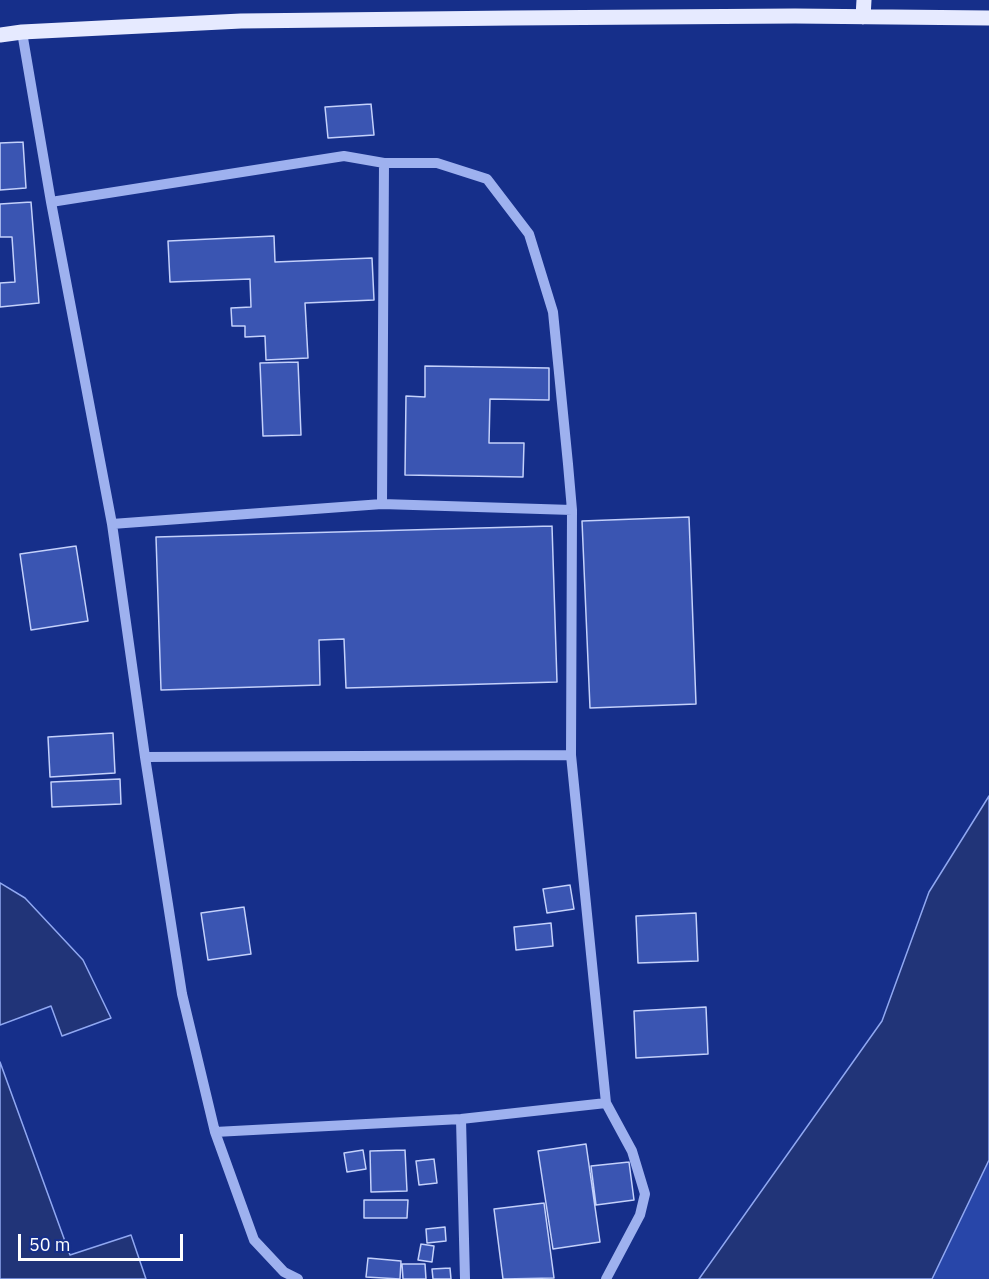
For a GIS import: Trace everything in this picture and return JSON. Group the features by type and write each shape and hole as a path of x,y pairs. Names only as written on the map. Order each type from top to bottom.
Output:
{"main road":[{"path":"862,16 864,0"},
{"path":"0,35 241,21 862,16 989,18"}],"street":[{"path":"22,32 51,202 112,524 145,757 183,994 215,1132 254,1240 284,1272 298,1279"},
{"path":"51,202 344,156 384,163 437,163 487,179 529,234 554,312 572,510 571,755 606,1103 632,1151 645,1194 640,1215 606,1279"},
{"path":"382,504 384,163"},
{"path":"112,524 382,504 572,510"},
{"path":"145,757 571,755"},
{"path":"215,1132 461,1119 606,1103"},
{"path":"461,1119 465,1279"}],"shaded area":[{"path":"989,796 989,1160 932,1279 699,1279 882,1021 929,892"},
{"path":"0,883 25,898 83,960 111,1018 62,1036 51,1006 0,1025"},
{"path":"0,1062 70,1255 131,1235 146,1279 0,1279"},
{"path":"989,1160 989,1279 932,1279"}],"building":[{"path":"371,104 374,135 328,138 325,107"},
{"path":"23,142 26,188 0,190 0,143"},
{"path":"31,202 39,303 0,307 0,283 15,282 12,237 0,237 0,204"},
{"path":"274,236 275,262 372,258 374,300 305,303 308,358 266,360 265,336 245,337 245,326 232,326 231,308 251,307 250,279 170,282 168,241"},
{"path":"298,362 301,435 263,436 260,363"},
{"path":"425,366 549,368 549,400 490,399 489,443 524,443 523,477 405,475 406,396 425,397"},
{"path":"689,517 696,704 590,708 582,521"},
{"path":"552,526 557,682 346,688 344,639 319,640 320,685 161,690 156,537"},
{"path":"76,546 88,621 31,630 20,554"},
{"path":"113,733 115,773 50,777 48,737"},
{"path":"120,779 121,804 52,807 51,782"},
{"path":"570,885 574,909 547,913 543,889"},
{"path":"244,907 251,954 208,960 201,913"},
{"path":"696,913 698,961 638,963 636,916"},
{"path":"551,923 553,946 516,950 514,927"},
{"path":"706,1007 708,1054 636,1058 634,1011"},
{"path":"586,1144 600,1242 553,1249 538,1151"},
{"path":"363,1150 366,1169 347,1172 344,1153"},
{"path":"405,1150 407,1191 371,1192 370,1151"},
{"path":"434,1159 437,1183 419,1185 416,1161"},
{"path":"629,1162 634,1200 596,1205 591,1166"},
{"path":"364,1200 408,1200 407,1218 364,1218"},
{"path":"544,1203 554,1278 503,1279 494,1209"},
{"path":"445,1227 446,1241 427,1243 426,1229"},
{"path":"421,1244 434,1246 432,1262 418,1260"},
{"path":"368,1258 401,1261 400,1279 366,1277"},
{"path":"402,1264 425,1264 426,1279 403,1279"},
{"path":"450,1268 451,1279 433,1279 432,1269"}]}
